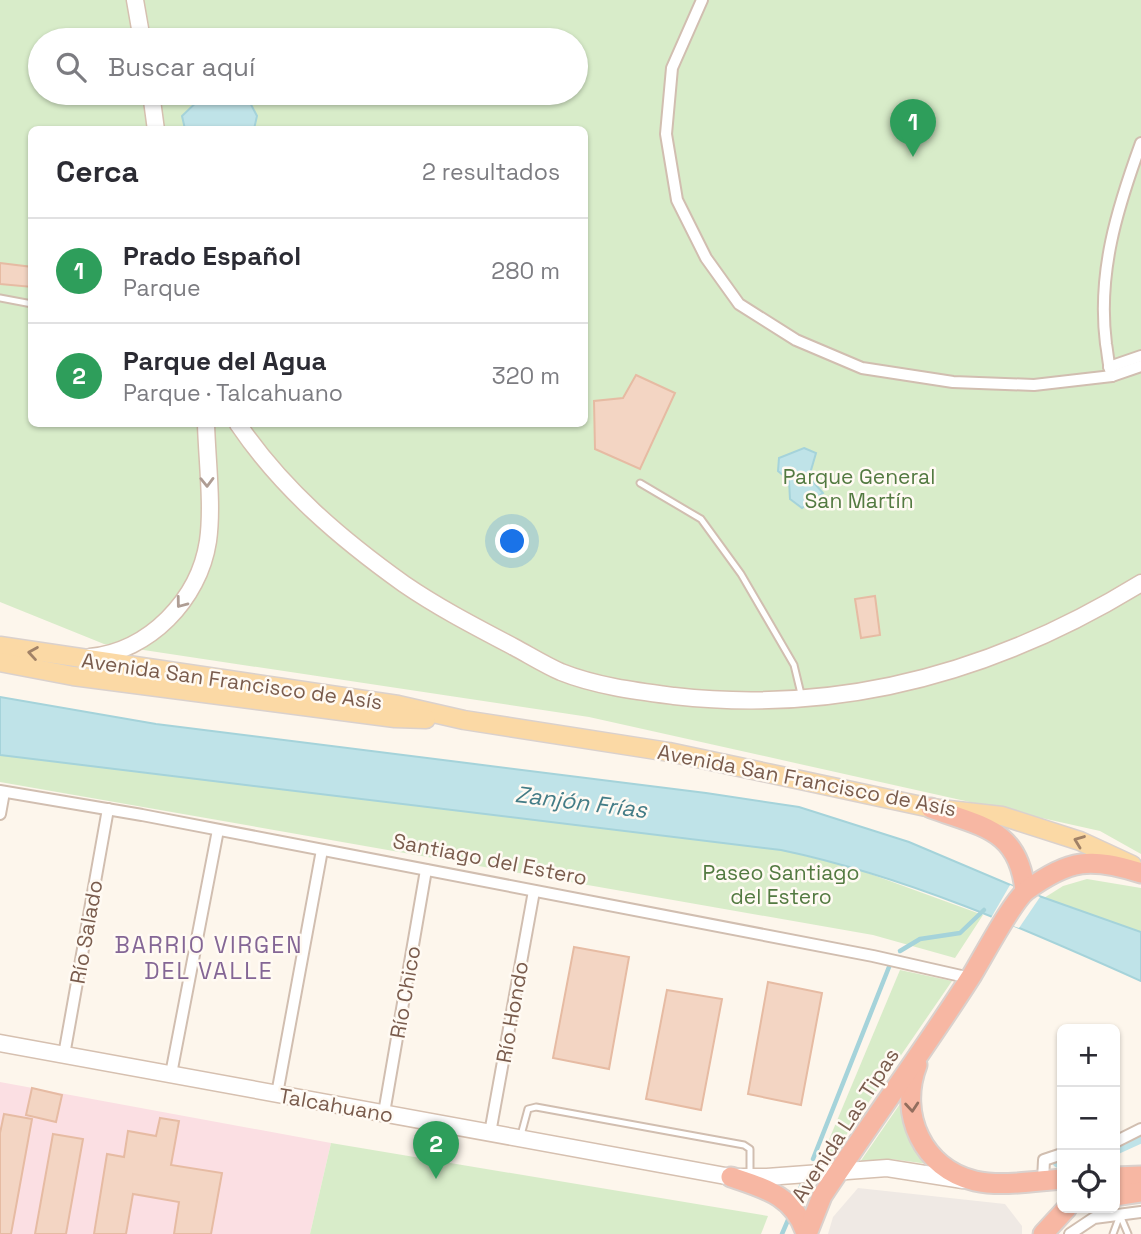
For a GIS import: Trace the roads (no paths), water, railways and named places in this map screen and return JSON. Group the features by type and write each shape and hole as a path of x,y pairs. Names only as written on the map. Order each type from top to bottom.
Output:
{"highway":[{"path":"931,808 983,828 1004,840 1016,852 1022,866 1025,891 1061,869 1081,862 1109,863 1141,871"},
{"name":"Avenida Las Tipas","path":"806,1234 814,1210 839,1170 970,978 1025,891"},
{"name":"Avenida Las Tipas","path":"926,1042 912,1082 915,1131 938,1163 951,1172 976,1181"},
{"path":"1120,1177 1141,1176"},
{"path":"741,1177 783,1198 800,1219 806,1234"},
{"path":"976,1181 1053,1180"},
{"path":"1120,1195 1141,1192"},
{"path":"1043,1234 1062,1213"}],"main road":[{"name":"Avenida San Francisco de Asís","path":"0,646 398,705 464,720 669,752 931,808 1002,816 1080,841 1141,871"},
{"name":"Avenida San Francisco de Asís","path":"0,662 72,676 396,718 464,720"}],"street":[{"path":"135,0 140,28"},
{"path":"702,0 672,68 666,134 677,200 706,258 739,304 796,340 862,368 953,382 1034,385 1141,366"},
{"path":"152,105 155,126"},
{"path":"1110,371 1104,325 1104,279 1114,220 1141,143"},
{"path":"1110,371 1141,356"},
{"path":"74,658 108,655 139,642 176,610 191,589 208,541 206,427"},
{"path":"240,427 295,494 355,549 441,609 561,672 629,690 730,702 803,701 920,681 1012,650 1099,608 1141,583"},
{"path":"0,814 2,792"},
{"name":"Santiago del Estero","path":"2,792 218,830 873,956 970,978"},
{"name":"Río Salado","path":"64,1055 108,809"},
{"path":"171,1074 218,830"},
{"path":"277,1094 322,850"},
{"name":"Río Chico","path":"384,1113 426,870"},
{"name":"Río Hondo","path":"489,1133 534,891"},
{"name":"Talcahuano","path":"0,1043 741,1177 839,1170"},
{"path":"1120,1140 1141,1129"},
{"path":"1053,1180 1041,1172 1044,1160 1057,1156"},
{"path":"839,1170 901,1169 976,1181"},
{"path":"1070,1234 1094,1218 1141,1212"}],"lane":[{"path":"0,298 28,302"},
{"path":"640,483 701,519 741,574 793,665 803,701"},
{"path":"520,1138 528,1108 536,1107 744,1145 750,1149 741,1177"},
{"path":"1113,1234 1120,1215"},
{"path":"1120,1215 1128,1234"}],"water":[{"path":"193,105 251,105 257,116 255,126 184,126 182,116"},
{"path":"804,448 816,453 809,477 823,493 802,508 790,499 789,480 778,471 779,458"},
{"name":"Zanjón Frías","path":"0,697 156,724 799,807 909,842 1025,891 1141,932 1141,981 1053,942 919,889 781,850 0,755"}],"waterway":[{"path":"900,951 920,939 960,933 984,910"},
{"path":"813,1159 889,967"},
{"path":"1120,1146 1141,1136"},
{"path":"796,1200 802,1184"},
{"path":"782,1234 788,1220"}],"place":[{"name":"Prado Español","path":"913,157"},
{"name":"Parque del Agua","path":"436,1179"}],"district":[{"name":"BARRIO VIRGEN DEL VALLE","path":"209,958"}],"park label":[{"name":"Parque General San Martín","path":"859,488"},
{"name":"Paseo Santiago del Estero","path":"781,884"}]}
